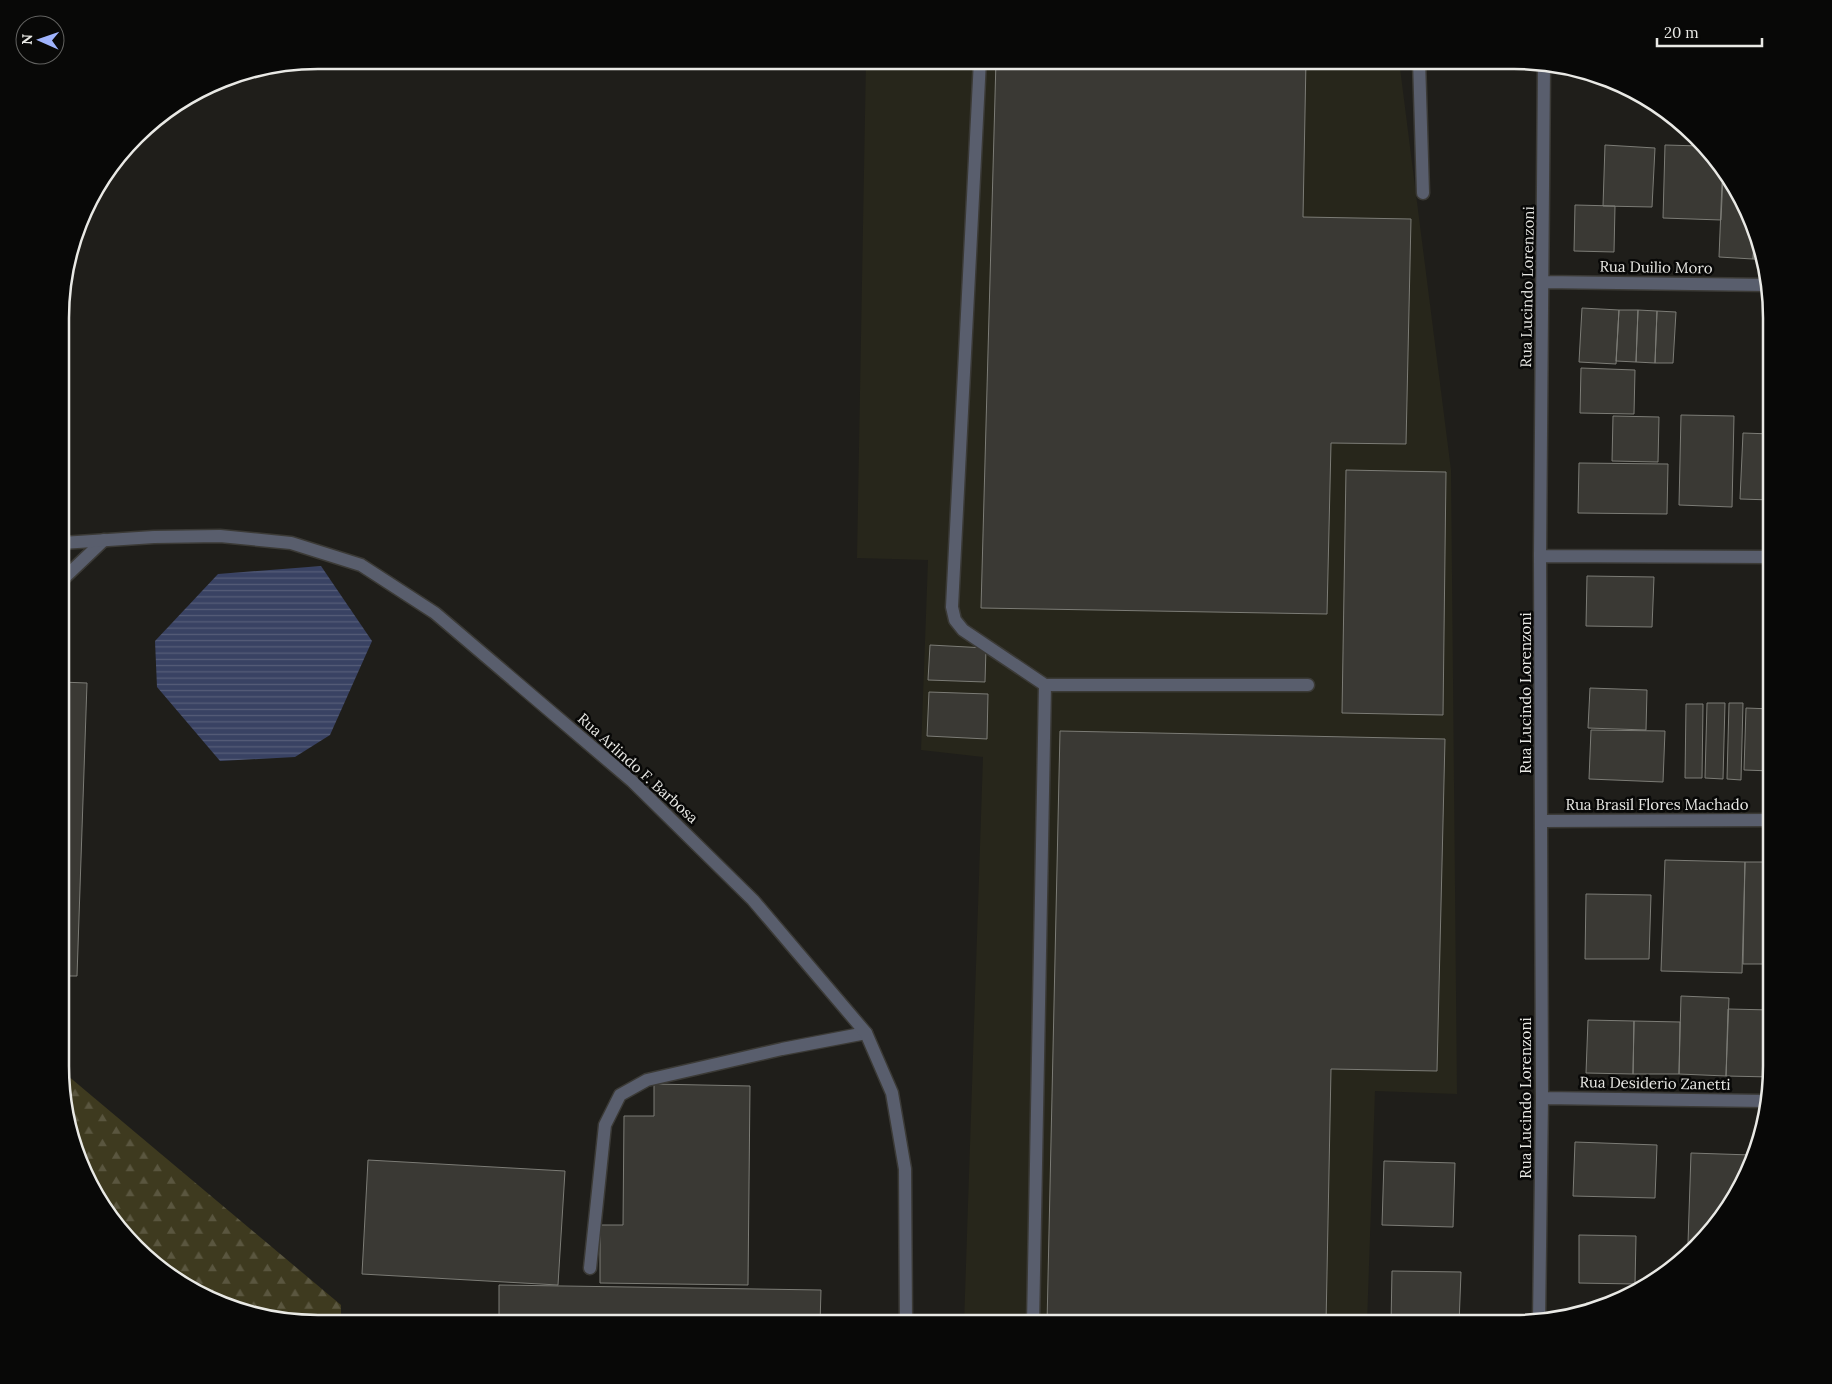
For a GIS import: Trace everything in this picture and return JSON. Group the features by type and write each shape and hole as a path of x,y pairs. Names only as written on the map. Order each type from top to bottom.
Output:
{"street":[{"path":"980,69 952,607 955,620 963,630 1045,684 1308,684"},
{"path":"1418,69 1423,193"},
{"name":"Rua Lucindo Lorenzoni","path":"1539,1314 1542,1098 1540,556 1544,71"},
{"name":"Rua Duilio Moro","path":"1543,282 1761,285"},
{"name":"Rua Arlindo F. Barbosa","path":"69,542 220,536 291,543 361,565 435,613 632,781 753,900 866,1033 892,1093 905,1169 906,1315"},
{"path":"69,573 104,540"},
{"path":"1540,556 1763,557"},
{"path":"1033,1315 1045,684"},
{"name":"Rua Brasil Flores Machado","path":"1542,821 1763,820"},
{"path":"590,1268 605,1125 620,1095 647,1080 782,1049 866,1033"},
{"name":"Rua Desiderio Zanetti","path":"1542,1098 1760,1101"}],"shaded area":[{"path":"866,69 1400,69 1451,470 1457,1094 1375,1091 1367,1315 964,1315 983,757 921,750 928,560 857,558"}],"green space":[{"path":"69,1077 341,1305 341,1315 302,1315 254,1307 208,1290 166,1264 120,1218 94,1176 77,1130"}],"water":[{"path":"321,566 372,641 330,735 295,757 220,761 157,687 155,641 218,574"}],"building":[{"path":"996,69 1306,69 1303,217 1411,219 1406,444 1331,443 1327,614 981,608"},
{"path":"1605,145 1655,148 1652,207 1603,206"},
{"path":"1665,145 1693,146 1712,166 1723,182 1721,220 1663,218"},
{"path":"1723,183 1738,208 1754,250 1753,259 1719,257"},
{"path":"1575,205 1615,206 1614,252 1574,251"},
{"path":"1754,250 1756,259 1753,259"},
{"path":"1582,308 1619,310 1616,364 1579,362"},
{"path":"1619,310 1638,310 1636,362 1616,361"},
{"path":"1638,310 1657,311 1655,363 1636,362"},
{"path":"1657,311 1676,312 1673,363 1655,363"},
{"path":"1581,368 1635,370 1634,414 1580,413"},
{"path":"1681,415 1734,416 1732,507 1679,505"},
{"path":"1613,416 1659,417 1658,462 1612,461"},
{"path":"1743,433 1763,434 1763,500 1740,499"},
{"path":"1579,463 1668,464 1667,514 1578,513"},
{"path":"1346,470 1446,472 1443,715 1342,713"},
{"path":"1587,576 1654,577 1652,627 1586,626"},
{"path":"930,645 986,648 985,682 928,680"},
{"path":"69,682 87,683 77,976 69,976"},
{"path":"1590,688 1647,690 1646,730 1588,728"},
{"path":"929,692 988,694 987,739 927,736"},
{"path":"1707,703 1725,703 1723,779 1705,778"},
{"path":"1729,703 1743,703 1741,780 1727,779"},
{"path":"1686,704 1703,704 1702,778 1685,778"},
{"path":"1746,708 1763,709 1763,771 1744,770"},
{"path":"1591,730 1665,731 1663,782 1589,779"},
{"path":"1060,731 1445,739 1437,1071 1331,1069 1326,1315 1047,1315"},
{"path":"1665,860 1745,862 1742,973 1661,971"},
{"path":"1745,862 1763,862 1763,964 1743,964"},
{"path":"1586,894 1651,895 1649,959 1585,959"},
{"path":"1681,996 1729,998 1726,1076 1679,1074"},
{"path":"1728,1009 1763,1010 1763,1077 1726,1076"},
{"path":"1588,1020 1634,1021 1633,1074 1586,1073"},
{"path":"1634,1021 1680,1022 1679,1074 1633,1074"},
{"path":"654,1084 750,1086 748,1285 600,1283 600,1225 623,1225 624,1116 654,1116"},
{"path":"1575,1142 1657,1145 1655,1198 1573,1196"},
{"path":"1691,1153 1746,1155 1730,1191 1712,1218 1688,1243"},
{"path":"368,1160 565,1171 558,1285 362,1274"},
{"path":"1384,1161 1455,1163 1453,1227 1382,1225"},
{"path":"1579,1235 1636,1236 1635,1284 1579,1283"},
{"path":"1392,1271 1461,1272 1459,1315 1391,1315"},
{"path":"499,1285 821,1290 820,1315 499,1315"}]}
